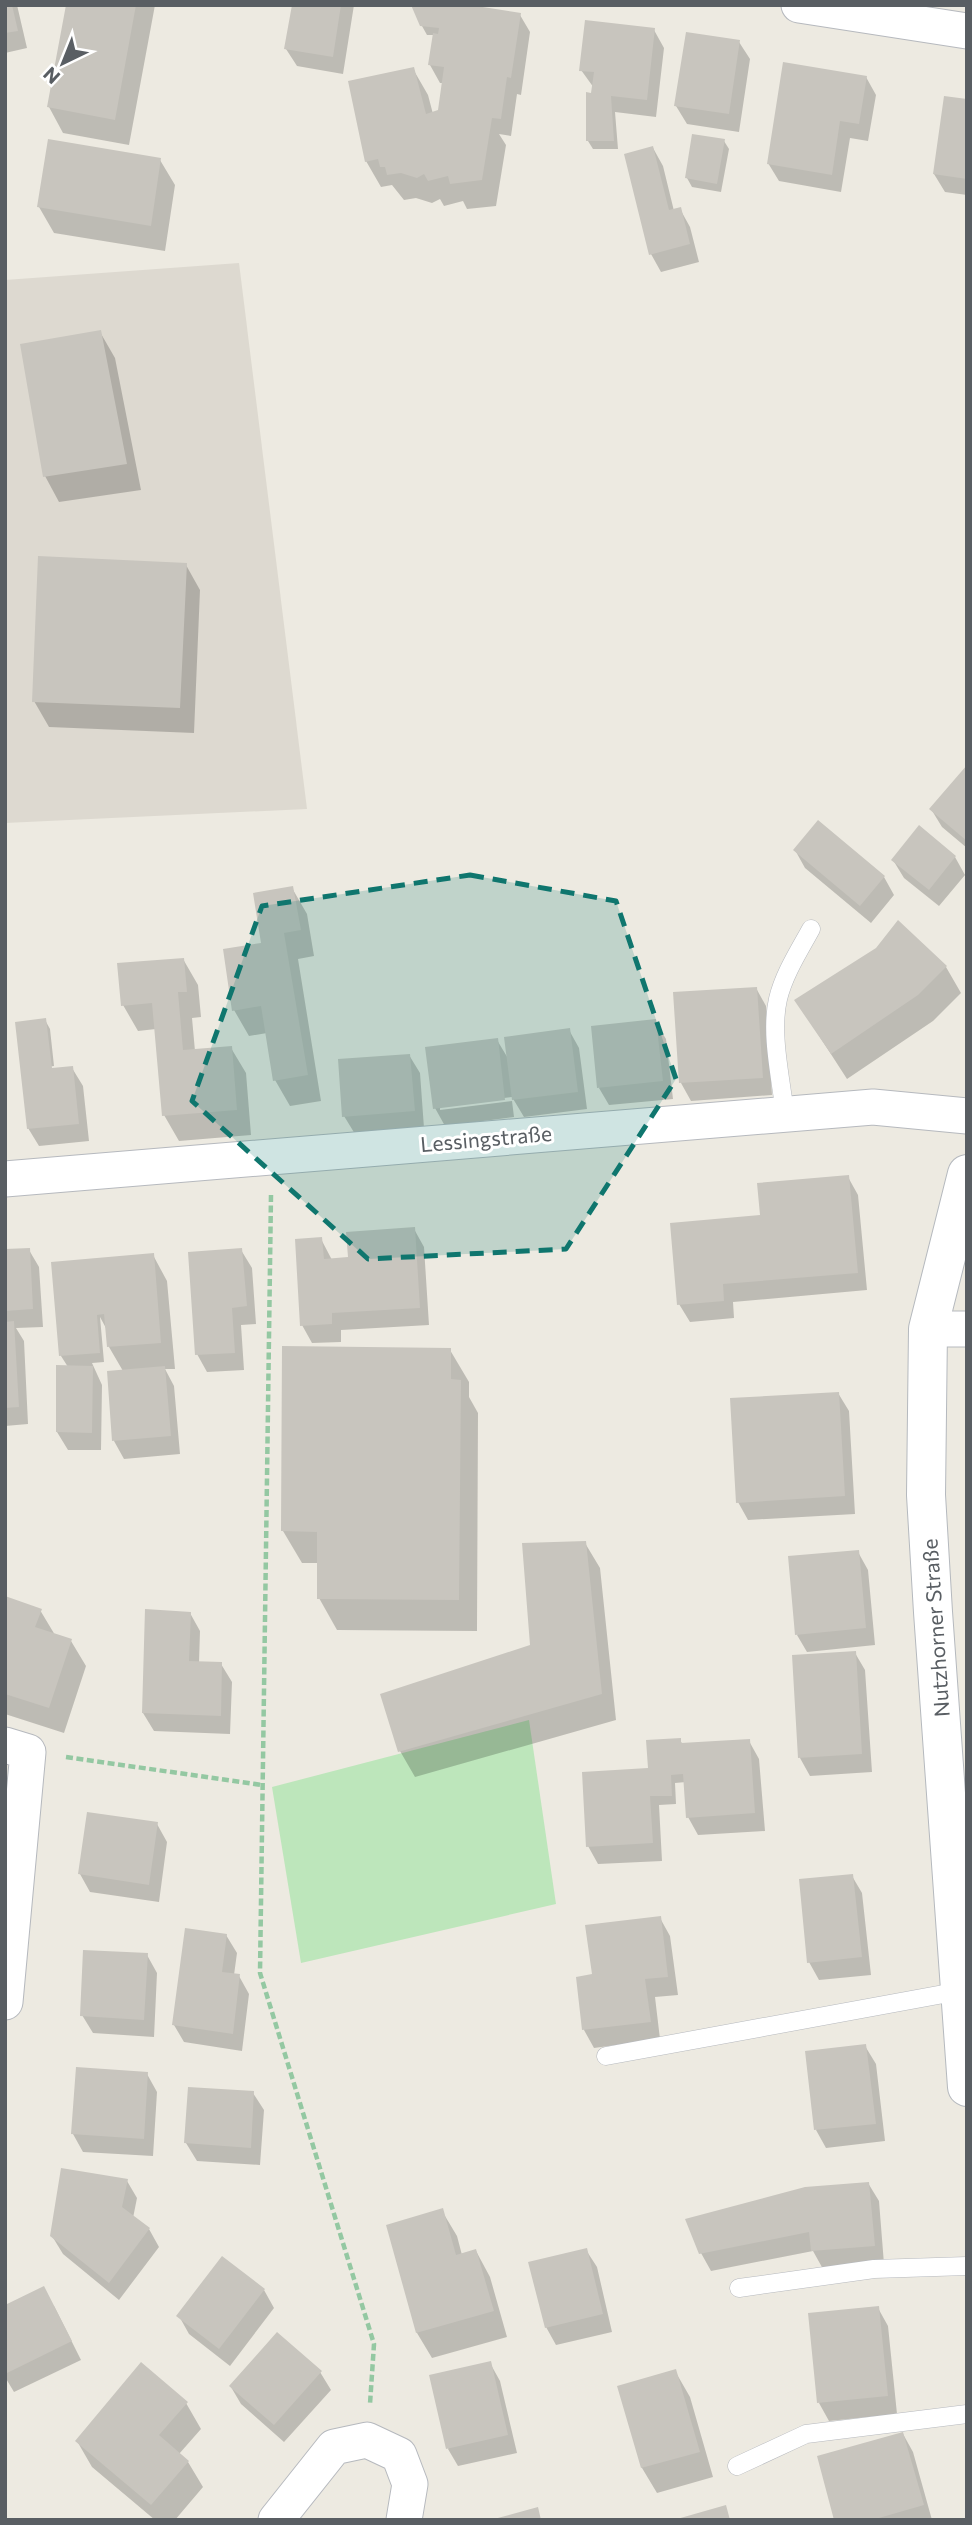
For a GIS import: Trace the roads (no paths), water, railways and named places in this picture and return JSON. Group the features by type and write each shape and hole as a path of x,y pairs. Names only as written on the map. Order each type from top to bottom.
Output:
{"main road":[{"name":"Nutzhorner Straße","path":"967,1174 928,1329 926,1495 955,1759 960,1991 967,2087"}],"street":[{"path":"799,5 967,31"},
{"name":"Lessingstraße","path":"5,1179 873,1107 967,1116"},
{"path":"928,1329 967,1329"},
{"path":"5,2002 17,1749"},
{"path":"276,2520 334,2447 367,2440 399,2455 410,2484 404,2520"}],"lane":[{"path":"785,1114 776,1040 778,1000 792,964 811,929"},
{"path":"606,2056 960,1991"},
{"path":"739,2288 874,2269 967,2266"},
{"path":"737,2466 806,2434 967,2414"}]}
